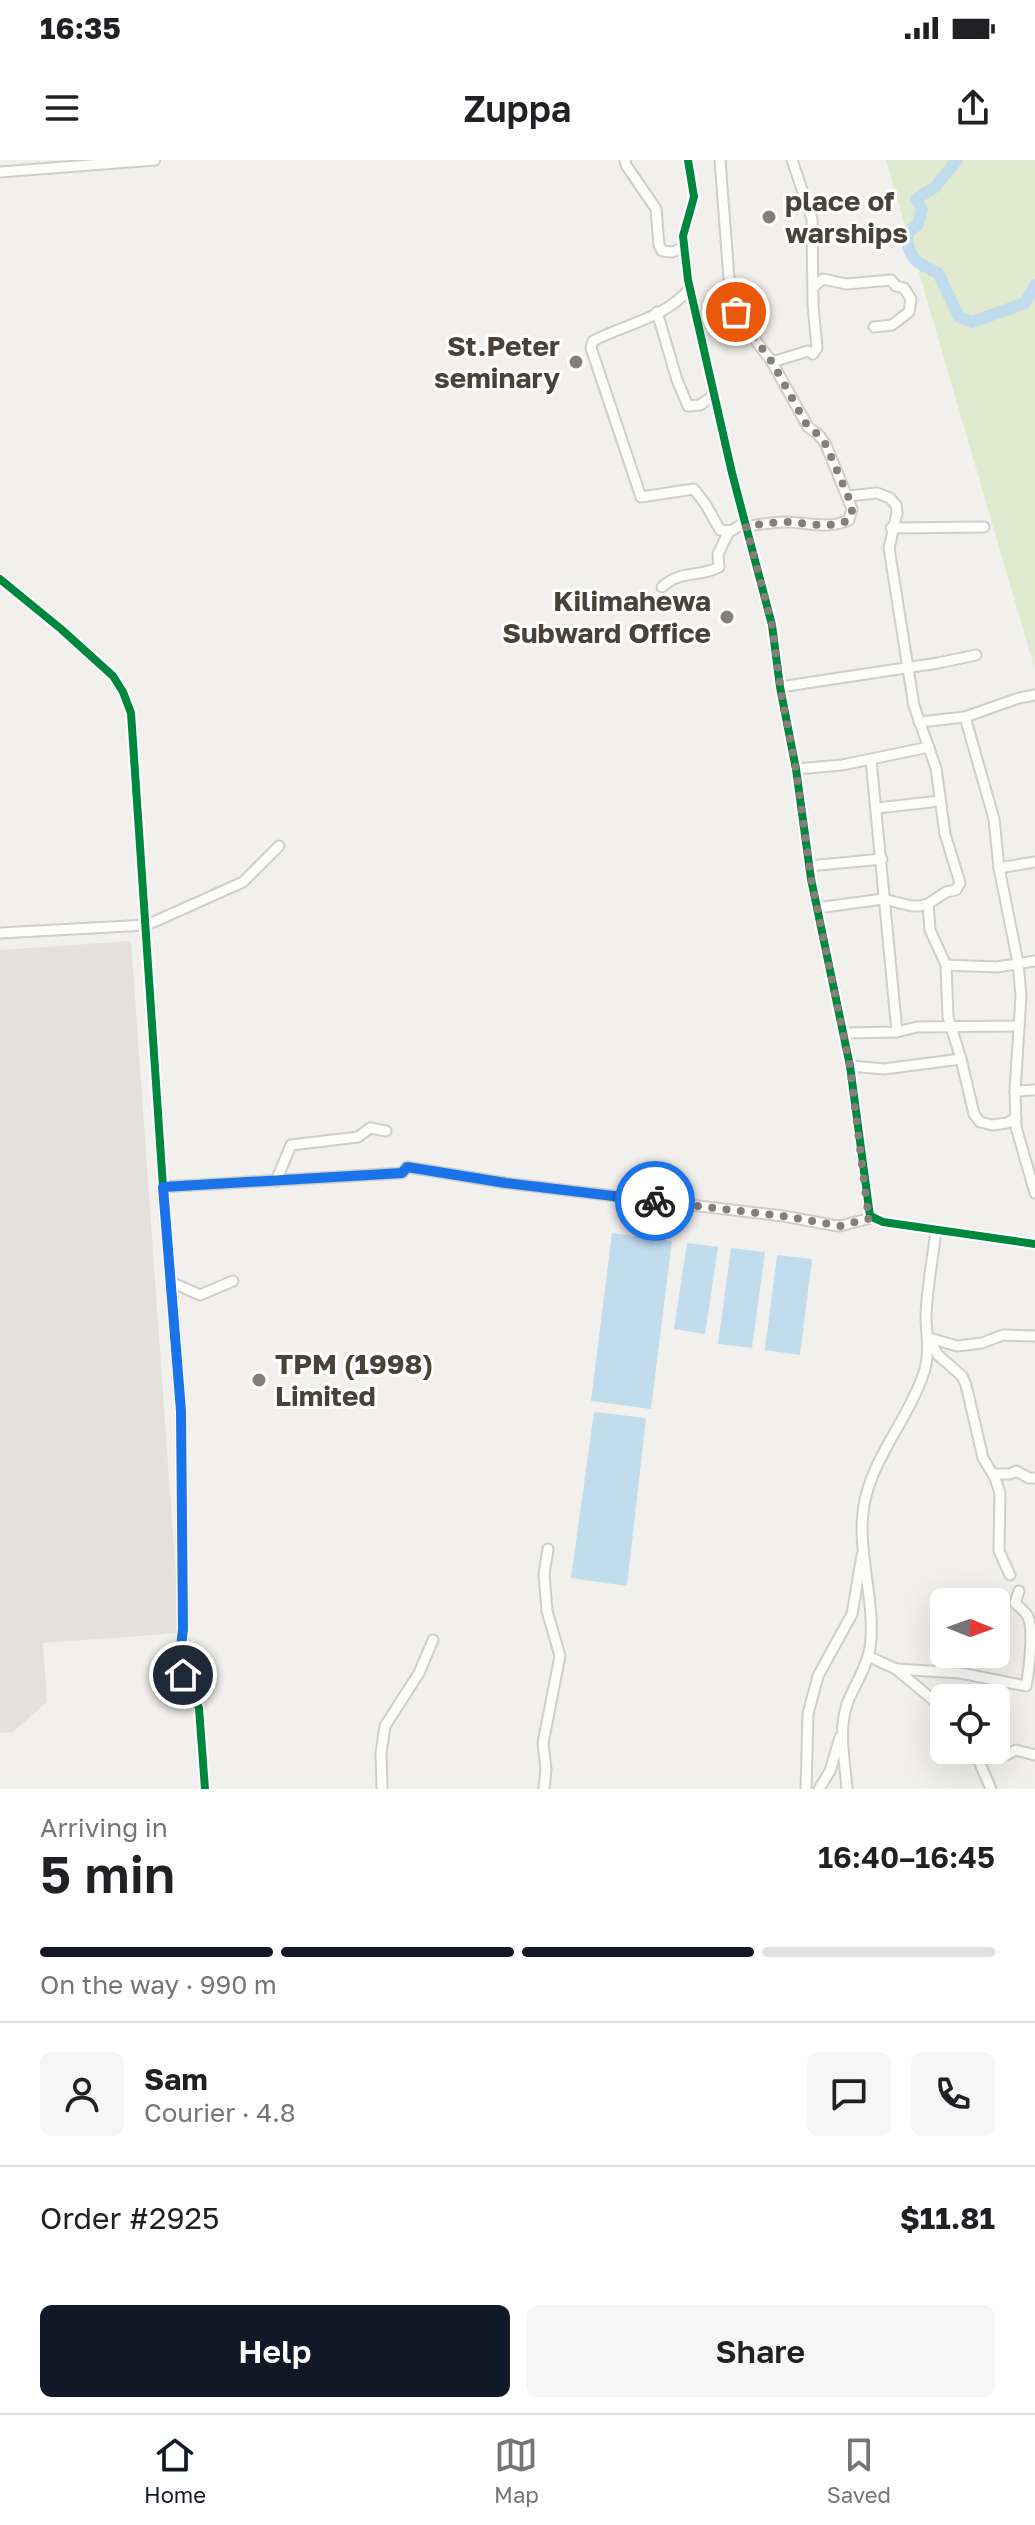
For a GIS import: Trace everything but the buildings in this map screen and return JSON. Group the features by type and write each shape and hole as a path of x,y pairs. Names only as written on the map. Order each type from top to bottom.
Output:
{"street":[{"path":"0,172 155,160"},
{"path":"625,160 656,209 662,251 672,252 683,248"},
{"path":"688,160 694,200 683,236 683,248 714,395 772,625 809,866 850,1066 871,1218"},
{"path":"690,288 682,298 646,320 593,341 591,348 641,497 694,489 716,526 729,531 745,524 786,522 810,526 847,522 852,511 848,496 826,445 808,427 772,362 741,321 732,300 720,160"},
{"path":"772,362 796,353 816,353 812,219 792,160"},
{"path":"813,287 823,279 846,284 891,280 896,286 904,288 911,299 909,312 892,325 874,327"},
{"path":"657,312 688,406 700,405 714,395"},
{"path":"817,908 883,899 912,906 928,904 946,892 956,890 960,884 945,834 929,747 919,722 908,667 889,548 896,505 890,498 873,492 848,496"},
{"path":"891,528 984,527"},
{"path":"662,587 675,576 713,571 719,567 718,554 729,531"},
{"path":"0,579 113,676 131,713 182,1439 183,1629 180,1665 199,1708 205,1789"},
{"path":"780,687 976,655"},
{"path":"919,722 965,717 1035,695"},
{"path":"965,717 994,819 999,868 1018,963 1021,996 1016,1118 1018,1136 1035,1190"},
{"path":"796,769 871,760 929,747"},
{"path":"871,760 897,1032"},
{"path":"877,808 940,801"},
{"path":"0,933 147,925 243,882 279,846"},
{"path":"809,866 882,859"},
{"path":"999,868 1035,862"},
{"path":"928,904 930,930 946,965 948,1017 976,1119 997,1125 1016,1118"},
{"path":"946,965 997,967 1035,961"},
{"path":"844,1033 897,1032 917,1027 1019,1026"},
{"path":"850,1066 884,1069 961,1059"},
{"path":"1015,1091 1035,1090"},
{"path":"276,1181 291,1145 358,1137 370,1128 386,1131"},
{"path":"163,1187 402,1173 407,1167 506,1183 783,1216 840,1226 871,1218 1035,1244"},
{"path":"806,1789 808,1714 818,1676 852,1614 864,1548 866,1497 922,1377 929,1338 927,1311 936,1230"},
{"path":"171,1282 200,1295 233,1281"},
{"path":"929,1338 957,1346 982,1343 1003,1335 1035,1336"},
{"path":"929,1338 938,1355 964,1380 981,1453 1001,1497 1000,1552 1010,1575"},
{"path":"993,1474 1016,1471 1035,1478"},
{"path":"847,1789 842,1749 846,1709 868,1656 871,1609 864,1548"},
{"path":"544,1789 546,1769 543,1743 560,1656 547,1611 544,1574 548,1549"},
{"path":"896,1669 960,1673 1026,1686 1031,1625 1028,1616 1015,1603 1019,1591"},
{"path":"382,1789 381,1753 385,1726 419,1673 433,1640"},
{"path":"868,1656 896,1669 930,1697"},
{"path":"819,1789 830,1771 844,1727"},
{"path":"1010,1753 1016,1750 1035,1755"},
{"path":"980,1764 991,1789"}],"shaded area":[{"path":"131,941 180,1633 43,1643 47,1702 13,1732 0,1733 0,950"}],"green space":[{"path":"886,160 1035,160 1035,670"}],"water":[{"path":"612,1233 672,1241 651,1409 591,1401"},
{"path":"687,1243 718,1247 705,1334 674,1329"},
{"path":"731,1248 765,1252 752,1348 718,1344"},
{"path":"777,1255 812,1259 800,1355 765,1350"},
{"path":"594,1412 646,1418 627,1586 571,1578"}],"waterway":[{"path":"957,160 935,187 916,199 922,209 918,224 907,233 911,254 919,263 938,273 959,317 972,322 1025,303 1035,285"}],"cycle path":[{"path":"688,160 694,197 683,236 688,280 732,473 772,625 811,879 850,1066 870,1216 883,1222 1035,1244"},
{"path":"0,579 113,676 131,713 181,1411 183,1629 180,1665 199,1708 205,1789"}],"way so far":[{"path":"655,1201 840,1226 871,1218 850,1066 811,879 772,625 746,526 786,522 810,526 839,524 849,520 851,508 826,445 808,427 772,362 736,312"}],"place":[{"name":"place of warships","path":"769,217"},
{"name":"St.Peter seminary","path":"576,362"},
{"name":"Kilimahewa Subward Office","path":"727,617"},
{"name":"TPM (1998) Limited","path":"259,1380"}],"route":[{"path":"183,1675 180,1665 183,1629 181,1411 163,1187 402,1173 407,1167 506,1183 655,1201"}]}
